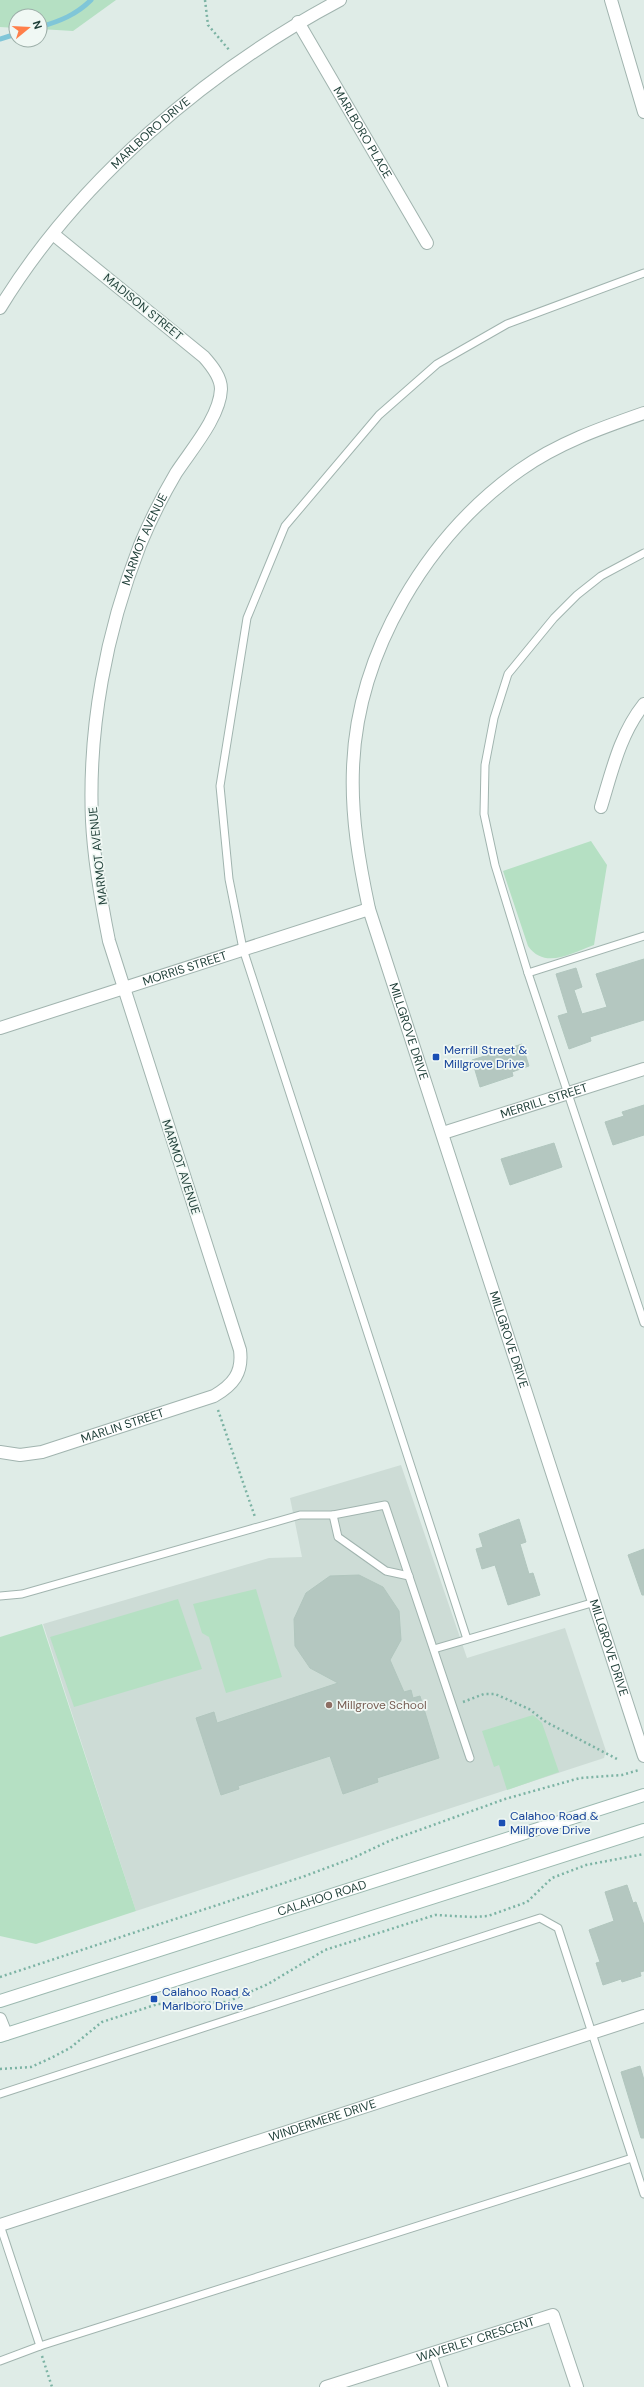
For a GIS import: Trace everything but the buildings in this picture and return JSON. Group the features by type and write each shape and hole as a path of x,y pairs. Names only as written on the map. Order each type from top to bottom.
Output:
{"street":[{"name":"MARLBORO DRIVE","path":"0,308 53,234 97,184 144,137 189,97 298,22 340,0"},
{"path":"611,0 644,112"},
{"name":"MARLBORO PLACE","path":"298,22 427,243"},
{"name":"MADISON STREET","path":"53,234 204,357 215,369 221,388"},
{"name":"MARMOT AVENUE","path":"221,388 219,403 213,416 175,475 141,544 121,599 96,713 92,784 92,822 97,877 109,941 240,1350 242,1363 236,1376"},
{"name":"MILLGROVE DRIVE","path":"644,413 587,434 521,470 490,493 462,520 437,549 415,580 388,629 369,680 359,722 353,766 352,801 355,836 369,909 443,1133 644,1756"},
{"path":"601,807 619,747 631,722 644,704"},
{"name":"MORRIS STREET","path":"0,1028 369,909"},
{"name":"MERRILL STREET","path":"443,1133 644,1069"},
{"name":"MARLIN STREET","path":"0,1452 20,1455 42,1452 214,1396 227,1389 236,1376"},
{"name":"CALAHOO ROAD","path":"0,2001 644,1795"},
{"path":"0,2019 3,2035 644,1830"},
{"name":"WINDERMERE DRIVE","path":"0,2225 644,2016"},
{"name":"WAVERLEY CRESCENT","path":"326,2387 553,2315 577,2387"}],"lane":[{"path":"467,1639 243,949 229,879 220,786 248,618 285,526 379,415 437,364 507,324 644,273"},
{"path":"644,553 601,576 577,595 554,618 508,674 494,718 485,765 484,814 494,865 528,973 644,1323"},
{"path":"528,973 644,936"},
{"path":"0,1596 22,1594 260,1525 300,1515 333,1516 385,1505 470,1758"},
{"path":"333,1516 338,1537 386,1571 409,1576"},
{"path":"434,1649 595,1602"},
{"path":"0,2094 540,1918 558,1928 644,2194"},
{"path":"0,2361 40,2346 632,2158"},
{"path":"0,2225 40,2346"},
{"path":"433,2354 444,2387"}],"path":[{"path":"205,0 208,25 230,51"},
{"path":"218,1410 252,1510 260,1525"},
{"path":"453,1706 484,1694 494,1694 529,1708 546,1722 617,1759"},
{"path":"0,1977 305,1876 352,1858 389,1841 505,1799 580,1778 622,1775 644,1768"},
{"path":"0,2069 30,2067 51,2058 70,2048 102,2022 158,2004 227,2002 268,1984 325,1950 435,1915 473,1917 488,1916 527,1902 547,1882 556,1876 586,1866 644,1854"},
{"path":"40,2346 52,2387"}],"shaded area":[{"name":"Millgrove School","path":"401,1465 467,1658 565,1628 606,1751 604,1758 136,1911 43,1624 269,1558 302,1557 290,1498"}],"green space":[{"path":"0,0 116,0 73,31 48,29 48,8 8,8 8,28 0,27"},
{"path":"591,841 607,865 594,945 559,958 542,957 528,946 503,871"},
{"path":"256,1589 282,1677 226,1693 209,1637 202,1633 193,1604"},
{"path":"178,1599 202,1669 74,1707 50,1637"},
{"path":"42,1624 136,1911 36,1944 0,1936 0,1637"},
{"path":"533,1715 542,1723 559,1772 507,1790 499,1765 494,1767 482,1731"}],"waterway":[{"path":"48,24 80,10 91,0"},
{"path":"0,39 8,36"}],"place":[{"name":"Merrill Street & Millgrove Drive","path":"436,1057"},
{"name":"Millgrove School","path":"329,1705"},
{"name":"Calahoo Road & Millgrove Drive","path":"502,1823"},
{"name":"Calahoo Road & Marlboro Drive","path":"154,1999"}]}
